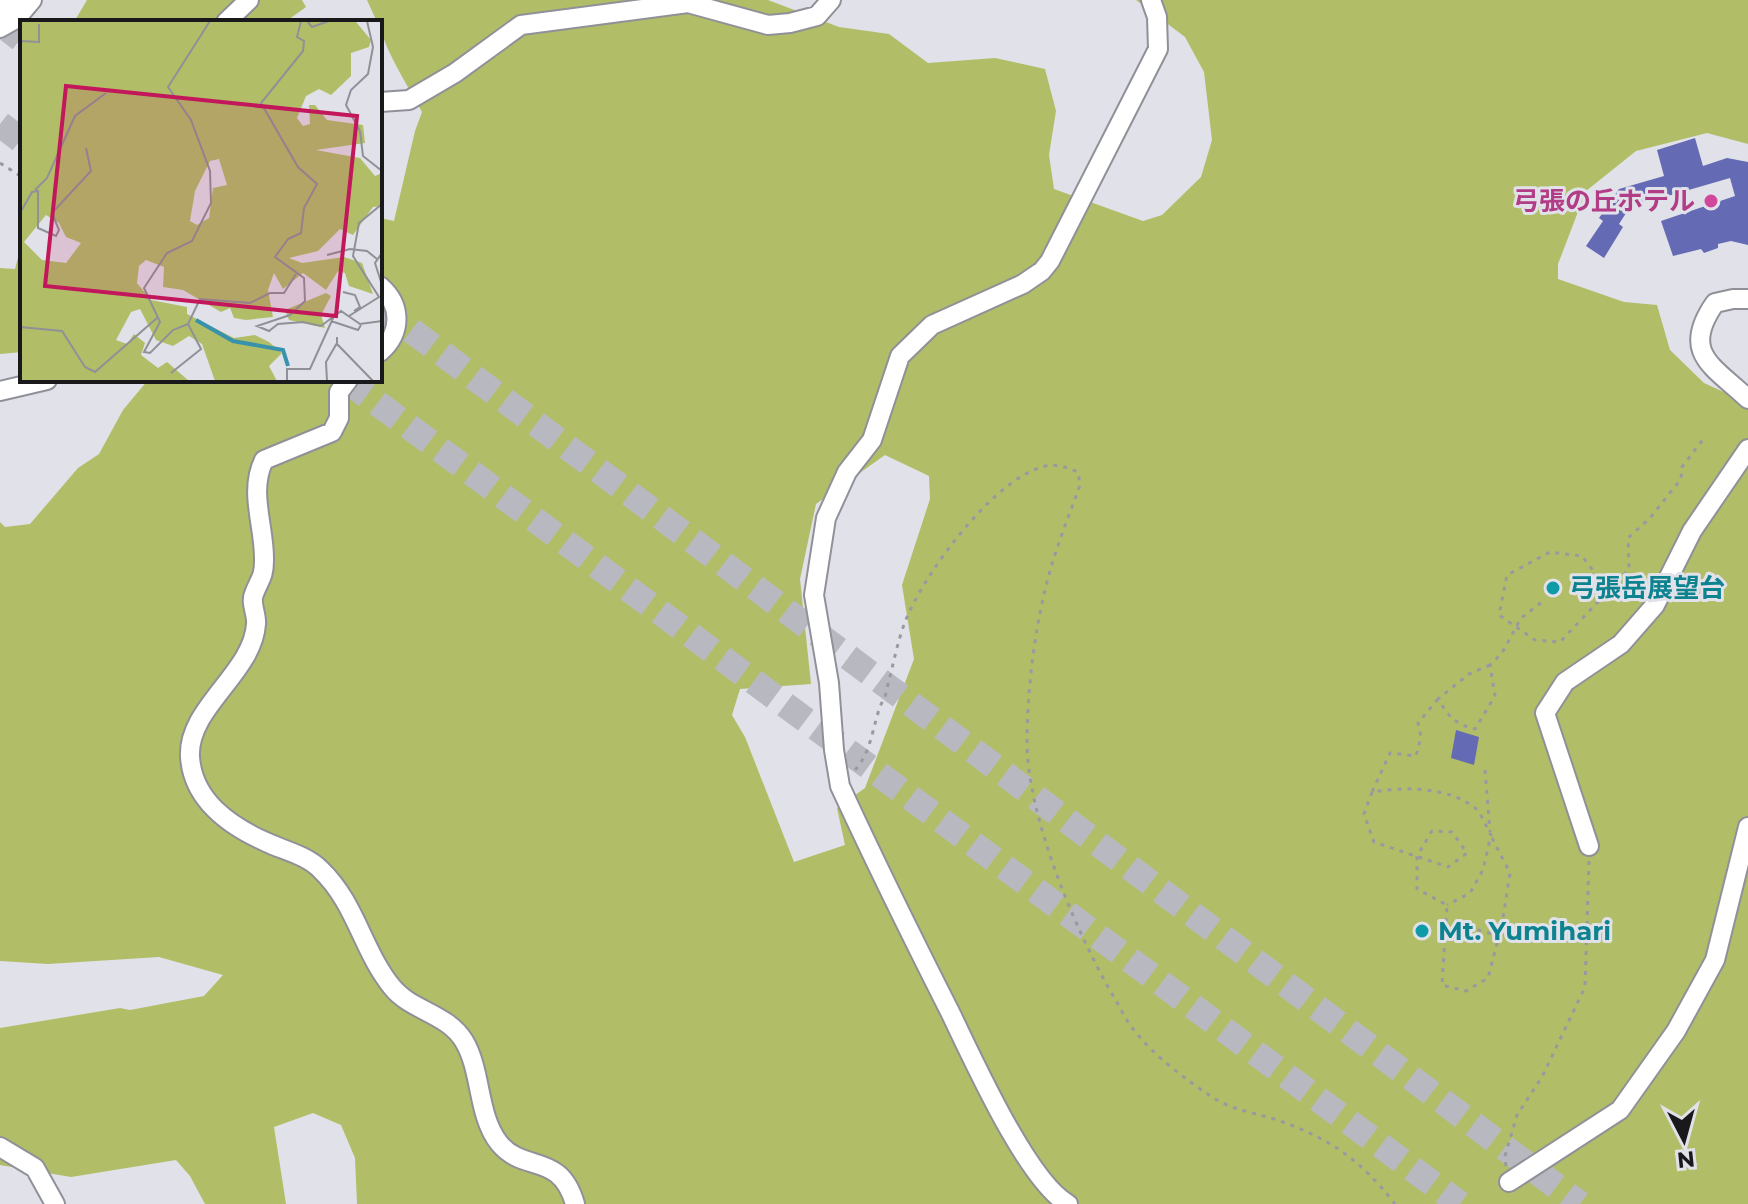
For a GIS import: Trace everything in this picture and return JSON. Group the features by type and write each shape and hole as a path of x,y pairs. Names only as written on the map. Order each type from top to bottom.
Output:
{"street":[{"path":"0,9 11,0"},
{"path":"0,28 16,19 32,0"},
{"path":"228,20 249,0"},
{"path":"382,102 409,100 455,73 521,25 688,3 768,25 817,16 831,0"},
{"path":"1068,1204 1031,1166 981,1076 840,786 829,683 814,595 826,518 847,472 872,440 900,356 932,325 1023,284 1042,271 1050,261 1158,49 1157,17 1151,0"},
{"path":"382,288 392,296 398,314 392,340 382,350"},
{"path":"1748,299 1715,303 1705,317 1698,339 1709,362 1748,399"},
{"path":"0,391 38,382"},
{"path":"346,382 339,392 339,418 332,432 264,460 256,475 265,557 264,577 252,597 256,623 239,666 208,707 195,732 190,754 194,777 204,798 230,824 267,843 298,854 319,867 347,900 378,967 394,990 442,1018 462,1038 499,1143 511,1154 556,1171 569,1187 575,1204"},
{"path":"1589,846 1545,713 1565,682 1621,644 1655,605 1692,531 1748,449"},
{"path":"1509,1182 1620,1110 1676,1031 1715,960 1748,827"},
{"path":"0,1147 35,1168 55,1204"}],"path":[{"path":"0,163 20,176"},
{"path":"1575,589 1595,573 1582,556 1550,552 1507,575 1499,615 1535,640 1560,642 1629,569 1628,538 1650,518 1681,479 1682,467 1704,438"},
{"path":"840,786 860,765 867,750 878,710 886,697 905,621 967,524 1021,475 1044,466 1062,465 1078,472 1080,485 1042,601 1027,742 1029,774 1069,907 1097,969 1134,1031 1179,1073 1214,1098 1244,1113 1302,1129 1336,1146 1357,1161 1395,1204"},
{"path":"1447,905 1417,889 1417,856 1432,831 1452,832 1467,853 1448,867 1417,856 1374,842 1364,814 1390,753 1416,756 1421,737 1418,723 1438,699 1469,674 1490,665 1502,653 1515,626 1542,602"},
{"path":"1438,699 1449,718 1459,725 1475,729 1495,696 1490,665"},
{"path":"1447,905 1470,893 1483,870 1491,837 1485,770"},
{"path":"1372,792 1399,788 1446,793 1477,809 1510,873 1488,978 1466,991 1442,985 1447,905"},
{"path":"1509,1182 1505,1156 1517,1115 1542,1077 1585,987 1589,846"},
{"path":"1447,930 1468,927 1499,936"}],"green space":[{"path":"87,0 302,0 306,7 288,20 75,20"},
{"path":"367,0 768,0 839,27 889,34 928,63 995,58 1045,69 1056,111 1049,155 1054,189 1143,221 1162,215 1201,177 1212,140 1204,72 1185,37 1136,0 1748,0 1748,144 1707,133 1636,151 1586,191 1558,264 1558,279 1624,302 1657,305 1670,350 1704,383 1748,403 1748,1204 357,1204 355,1158 341,1125 313,1113 274,1127 286,1204 205,1204 190,1176 176,1160 71,1177 0,1165 0,1028 204,996 223,975 159,957 48,964 0,961 0,522 5,527 30,524 78,468 99,454 123,410 146,382 382,382 382,218 394,221 422,112 382,34 382,20 376,20","holes":["885,455 929,476 930,499 902,585 914,659 865,788 837,808 845,845 794,862 745,737 732,715 740,689 811,684 800,579 816,504"]},
{"path":"20,250 20,352 0,354 0,268 15,269"}],"building":[{"name":"弓張の丘ホテル","path":"1695,138 1703,166 1727,158 1748,162 1748,245 1731,241 1718,244 1718,248 1704,253 1701,249 1673,256 1661,221 1735,196 1730,178 1630,207 1619,224 1623,227 1604,258 1586,246 1603,221 1599,218 1619,189 1664,176 1657,150"},
{"path":"1456,730 1479,737 1474,765 1451,758"}],"tunnel":[{"path":"0,23 20,38"},
{"path":"0,124 20,139"},
{"path":"382,308 1580,1204"},
{"path":"349,382 1460,1204"}],"place":[{"name":"弓張の丘ホテル","path":"1711,201"},
{"name":"弓張岳展望台","path":"1553,588"},
{"name":"Mt. Yumihari","path":"1422,931"}]}
